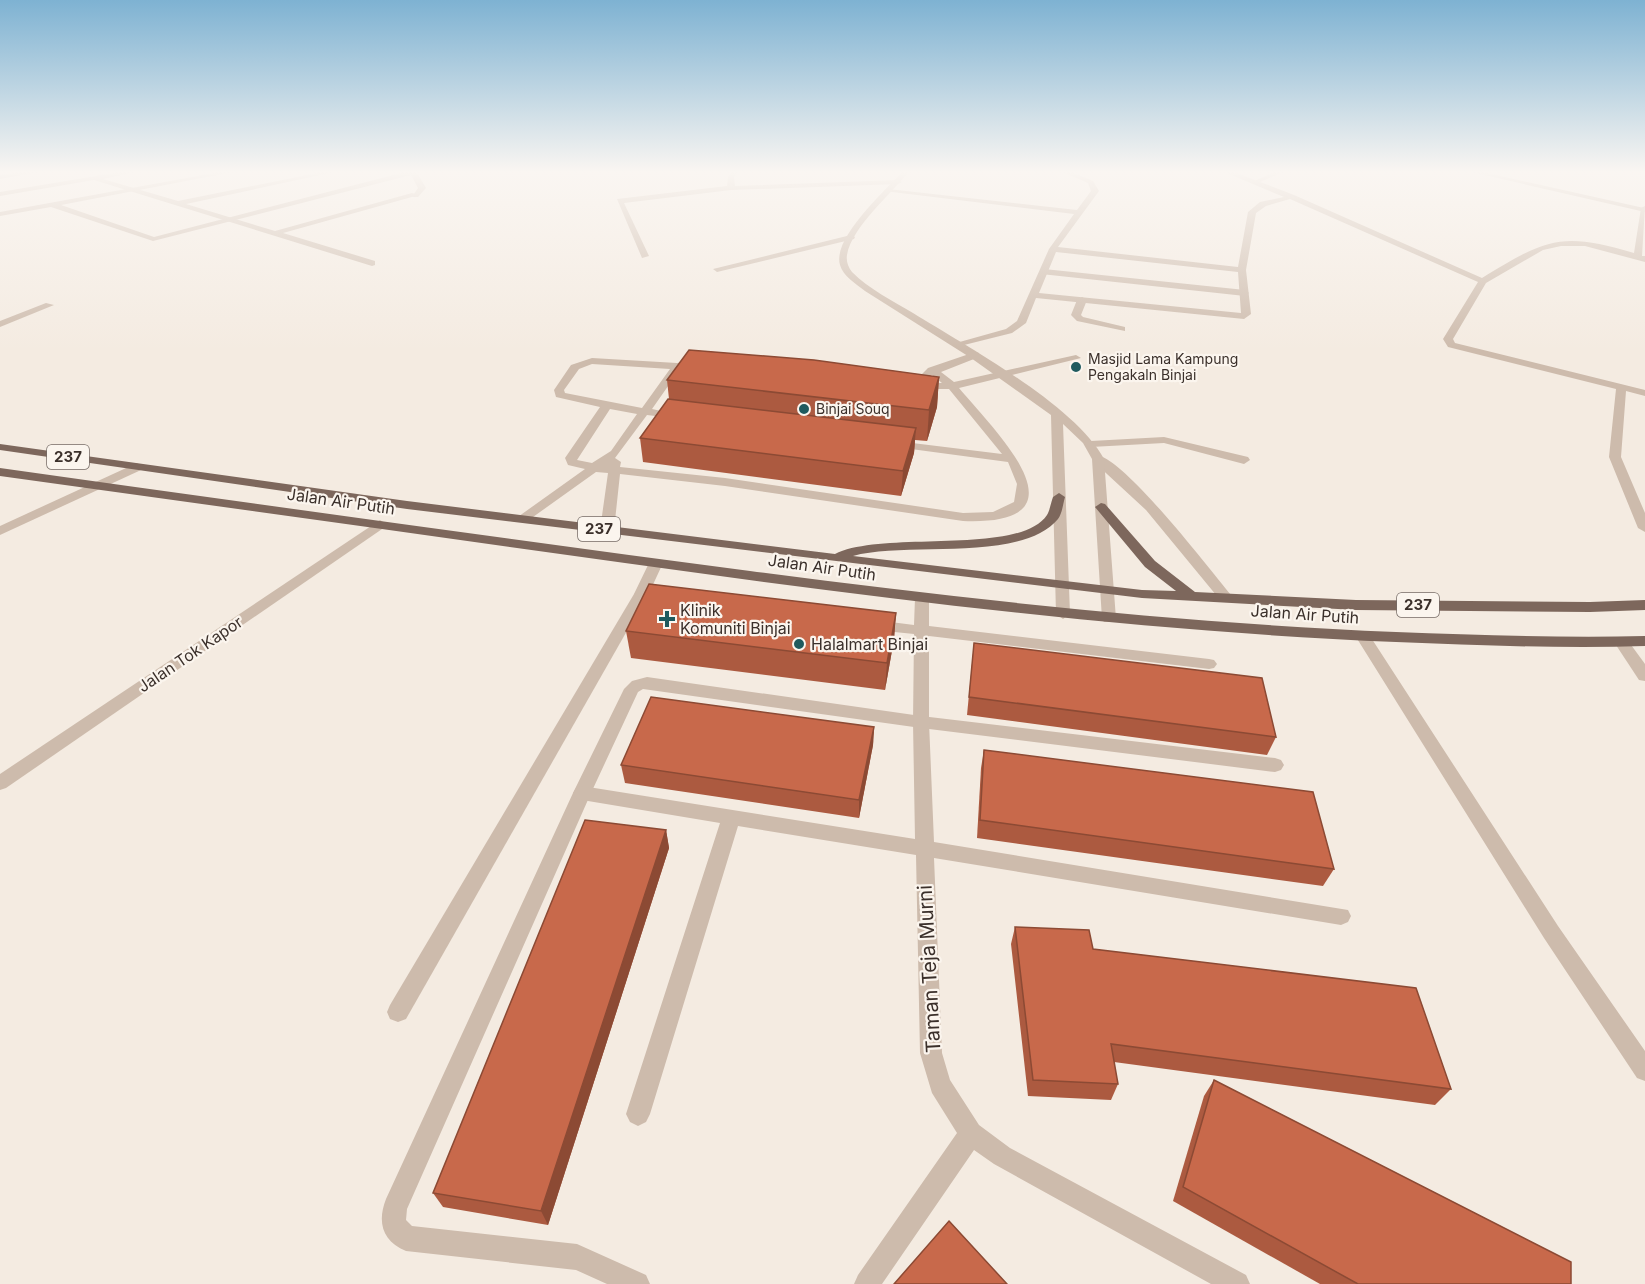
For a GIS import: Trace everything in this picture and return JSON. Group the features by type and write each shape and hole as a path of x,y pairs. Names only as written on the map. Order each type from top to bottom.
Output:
{"main road":[{"name":"Jalan Air Putih","path":"0,447 521,519 1107,590 1356,605 1590,607 1645,604"},
{"name":"Jalan Air Putih","path":"0,472 656,563 922,598 1109,619 1364,637 1645,641"},
{"path":"831,558 880,546 973,544 1008,538 1032,531 1049,522 1060,508 1059,497"},
{"path":"1101,507 1150,564 1191,596"}],"street":[{"path":"132,231 153,238 171,237 192,231"},
{"path":"268,231 372,263"},
{"path":"275,233 283,231"},
{"path":"634,231 645,256"},
{"path":"856,231 842,254 843,265 852,276 868,289 1003,374 1091,444 1098,459 1109,619"},
{"path":"959,345 1016,328 1021,323 1053,249 1067,231"},
{"path":"1035,295 1233,318 1246,314 1242,270 1249,231"},
{"path":"1370,231 1483,281"},
{"path":"1644,231 1642,258 1576,244 1548,245 1532,252 1483,281 1448,339 1451,345 1645,393"},
{"path":"717,269 851,237"},
{"path":"1053,249 1242,270"},
{"path":"1044,272 1245,294"},
{"path":"1082,300 1076,315 1080,319 1122,329"},
{"path":"0,324 49,306"},
{"path":"975,355 932,370 910,386 952,386 1076,358"},
{"path":"688,418 566,398 560,395 559,390 575,365 592,361 677,366 708,363"},
{"path":"521,519 615,453 642,412 677,366"},
{"path":"606,406 571,458 572,462 596,468 725,482 983,518 998,516 1012,510 1020,503 1023,484 1012,459 952,386 932,370"},
{"path":"1621,387 1615,457 1645,528"},
{"path":"1056,414 1063,614"},
{"path":"1091,444 1164,440 1244,460"},
{"path":"885,443 1012,459"},
{"path":"607,530 615,453"},
{"path":"1098,459 1127,482 1147,502 1226,598"},
{"path":"0,531 136,466"},
{"name":"Jalan Tok Kapor","path":"0,783 380,524"},
{"path":"398,1012 641,594 656,563"},
{"path":"641,594 676,598"},
{"name":"Taman Teja Murni","path":"922,598 921,722 931,1053 940,1085 971,1133 1002,1156 1237,1284"},
{"path":"863,623 1209,664"},
{"path":"1364,637 1551,932 1645,1070"},
{"path":"1621,642 1645,676"},
{"path":"637,1284 577,1257 406,1238 393,1225 395,1208 582,793 632,689 647,683 921,722 1275,765"},
{"path":"582,793 1341,916"},
{"path":"638,1114 731,818"},
{"path":"867,1284 971,1133"}],"building":[{"path":"689,350 814,360 939,377 929,410 667,380"},
{"path":"668,399 916,428 903,471 640,438"},
{"path":"649,584 896,613 887,663 626,631"},
{"path":"974,643 1262,678 1276,737 969,697"},
{"path":"651,697 874,727 859,800 621,765"},
{"path":"984,750 1313,792 1334,869 980,820"},
{"path":"585,820 666,830 541,1211 433,1193"},
{"path":"1015,927 1089,930 1093,949 1416,988 1451,1089 1111,1044 1118,1084 1033,1080"},
{"path":"1214,1080 1571,1262 1571,1284 1358,1284 1183,1187"},
{"path":"949,1221 1007,1284 894,1284"}],"place":[{"name":"Masjid Lama Kampung Pengakaln Binjai","path":"1076,367"},
{"name":"Binjai Souq","path":"804,409"},
{"name":"Klinik Komuniti Binjai","path":"667,619"},
{"name":"Halalmart Binjai","path":"799,644"}]}
